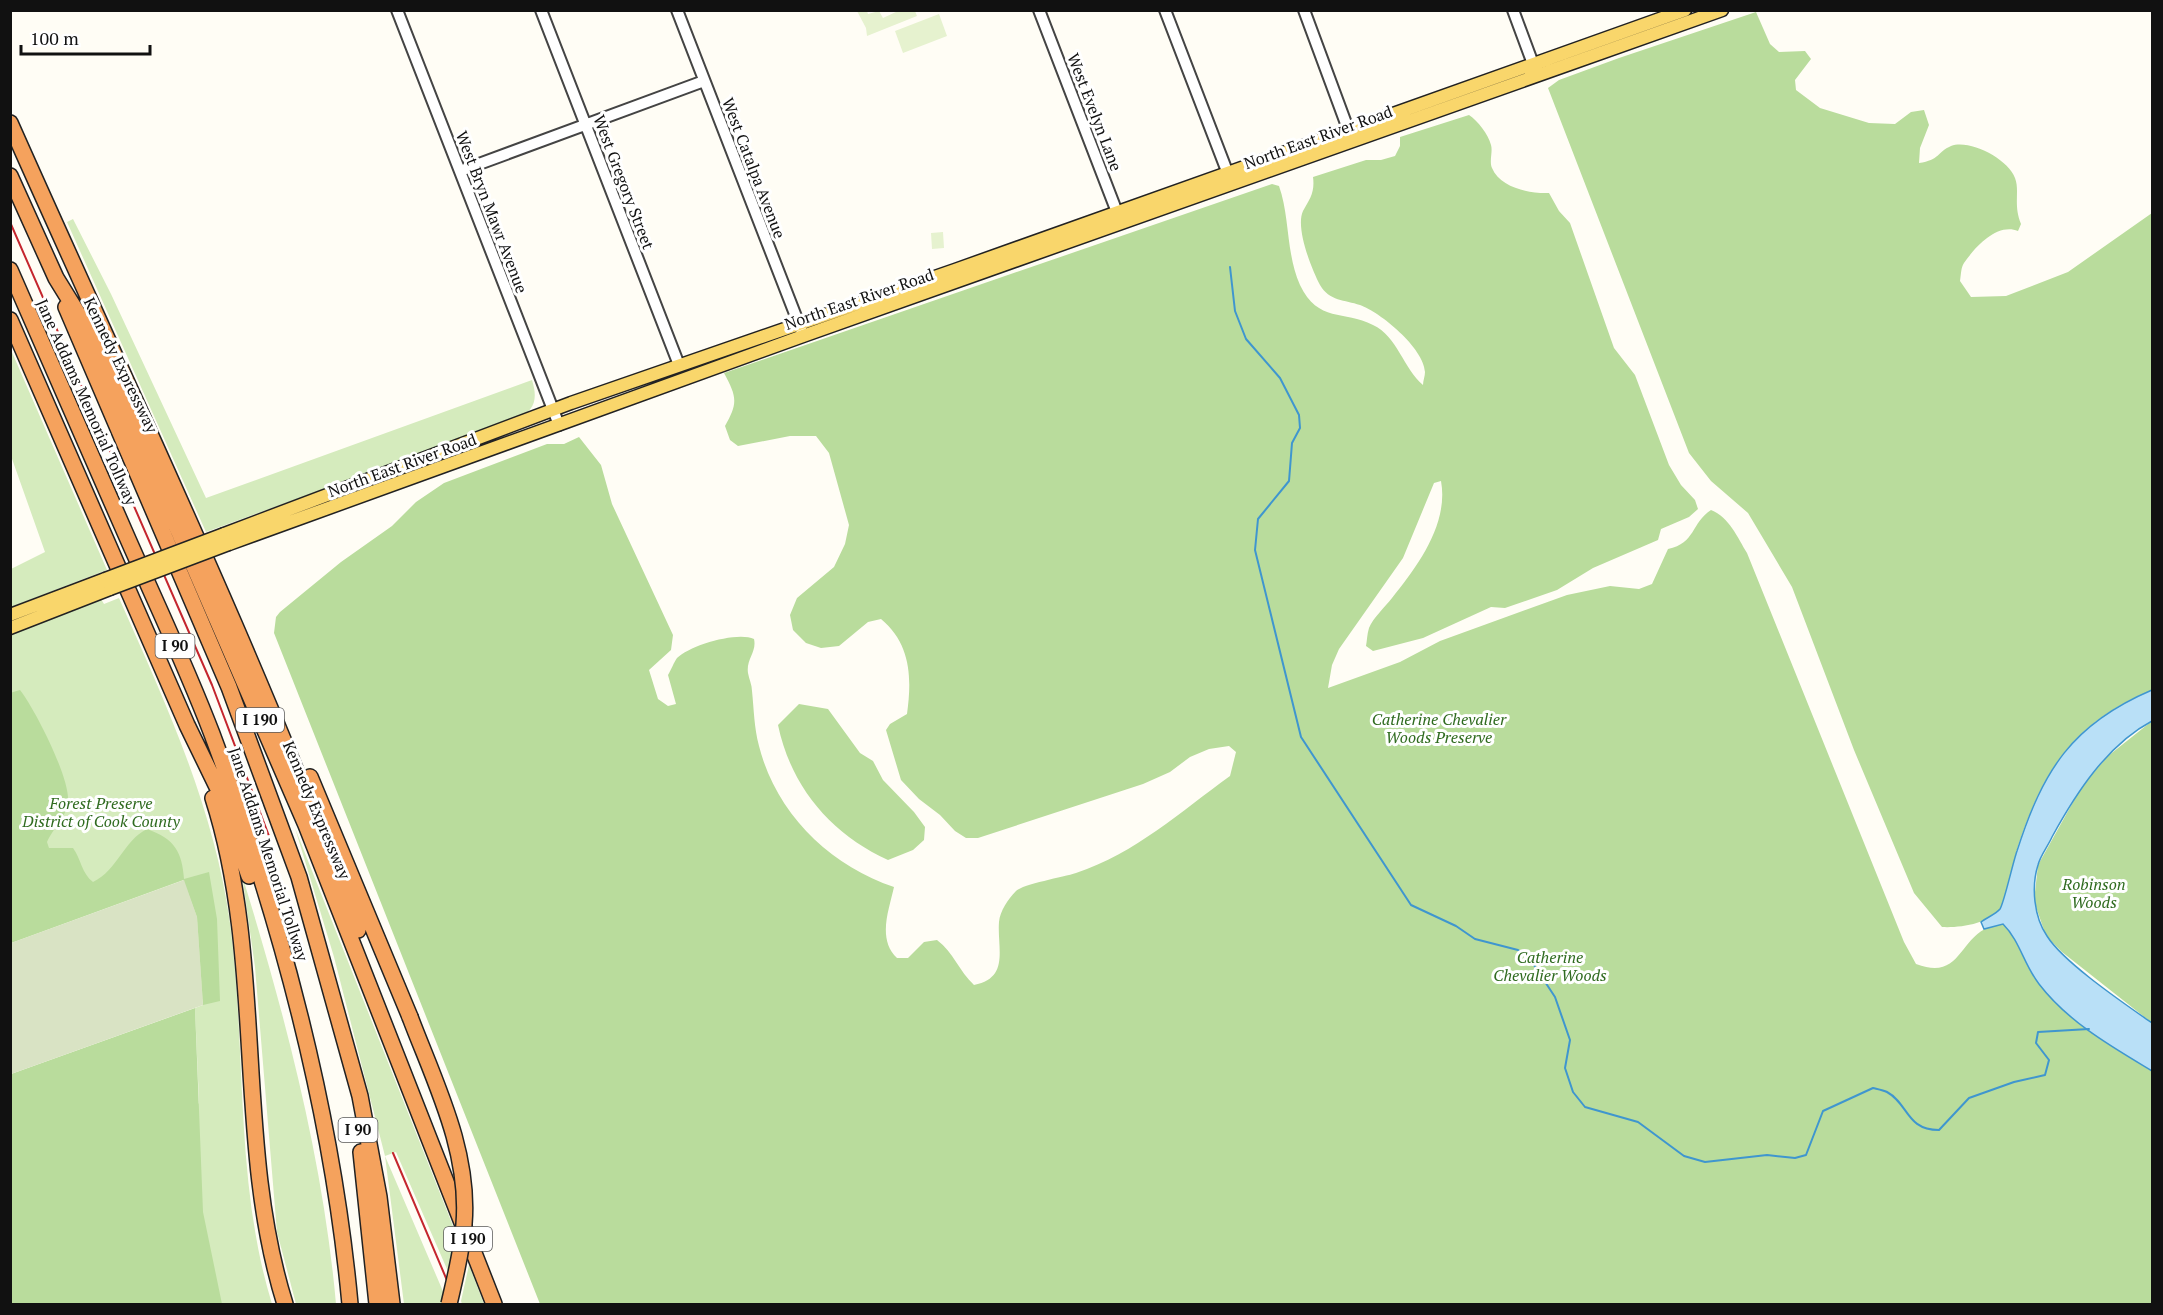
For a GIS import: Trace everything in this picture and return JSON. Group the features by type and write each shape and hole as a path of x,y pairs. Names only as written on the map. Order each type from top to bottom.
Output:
{"highway":[{"path":"10,123 244,642 326,811 448,1116 462,1171 464,1223 449,1305"},
{"name":"Kennedy Expressway","path":"10,176 56,278 85,325 130,423 306,825 494,1305"},
{"name":"Jane Addams Memorial Tollway","path":"10,270 211,733 278,933 327,1139 350,1305"},
{"name":"Jane Addams Memorial Tollway","path":"56,278 74,330 229,687 277,814 345,1035 369,1136 392,1305"},
{"path":"10,320 231,823 288,1003 303,1035"},
{"path":"244,642 326,844 441,1173"},
{"path":"187,725 215,805 232,874 245,979 265,1221 285,1305"},
{"name":"Jane Addams Memorial Tollway","path":"322,957 363,1164 377,1305"}],"main road":[{"name":"North East River Road","path":"10,615 108,584 553,410 1684,10"},
{"name":"North East River Road","path":"227,539 559,425 803,336 1122,225 1722,10"},
{"name":"North East River Road","path":"10,628 108,584"}],"street":[{"name":"West Bryn Mawr Avenue","path":"397,10 559,425"},
{"name":"West Gregory Street","path":"541,10 680,365"},
{"name":"West Catalpa Avenue","path":"677,10 803,336"},
{"name":"West Evelyn Lane","path":"1039,10 1122,225"},
{"path":"1165,10 1232,185"},
{"path":"1304,10 1353,142"},
{"path":"1512,10 1537,77"},
{"path":"460,171 704,81"}],"green space":[{"path":"857,11 867,11 868,14 879,11 883,18 898,11 915,11 917,16 867,36 866,28"},
{"path":"1756,12 1770,44 1779,52 1805,51 1811,59 1795,80 1796,90 1820,108 1869,123 1895,124 1911,112 1924,110 1929,125 1920,148 1919,163 1935,158 1951,146 1968,145 1988,152 2011,171 2016,183 2017,211 2021,224 2018,231 2010,229 1995,233 1981,243 1964,263 1960,281 1971,297 2006,296 2068,272 2152,213 2152,690 2102,717 2066,750 2039,793 2028,818 2001,907 1990,917 1974,924 1942,927 1914,893 1854,750 1792,587 1748,513 1711,481 1689,453 1548,88 1559,80 1619,58"},
{"path":"939,14 947,36 903,53 895,31"},
{"name":"Catherine Chevalier Woods","path":"1469,115 1482,128 1490,141 1491,165 1496,175 1517,188 1549,193 1559,211 1570,223 1614,348 1635,375 1669,465 1681,485 1695,500 1698,509 1689,517 1661,529 1658,540 1593,568 1557,590 1505,608 1491,607 1423,638 1373,651 1366,646 1371,624 1421,559 1436,529 1442,497 1441,481 1434,483 1403,558 1339,649 1332,665 1328,688 1400,662 1440,641 1567,595 1610,586 1639,589 1652,584 1668,549 1684,542 1711,510 1717,513 1732,528 1747,553 1904,942 1916,964 1930,968 1950,964 1976,935 1987,928 2003,924 2014,938 2034,977 2063,1010 2091,1033 2152,1071 2152,1304 540,1304 274,633 276,617 341,562 392,526 416,502 444,483 547,444 564,444 579,437 601,465 612,504 673,635 671,650 649,670 658,699 668,706 676,704 668,675 677,658 683,653 703,644 726,638 754,639 755,644 748,673 752,689 757,739 767,770 792,814 827,850 848,865 894,887 887,915 886,933 887,942 897,958 908,958 924,942 937,940 974,985 985,981 993,976 997,969 1000,952 1000,918 1005,905 1016,891 1098,865 1138,843 1230,776 1236,752 1229,746 1209,749 1190,757 1170,772 1143,784 978,838 966,838 955,831 901,780 886,730 890,724 907,714 909,675 904,651 891,629 881,619 868,622 839,646 821,648 806,643 793,630 790,615 797,598 834,567 845,544 849,525 829,453 816,436 790,436 738,446 730,440 725,426 734,400 724,373 1272,184 1279,186 1285,210 1292,261 1300,285 1307,297 1323,310 1362,321 1381,330 1423,385 1425,372 1423,363 1400,332 1368,309 1333,297 1320,285 1306,249 1301,218 1313,191 1313,177 1366,160 1381,160 1395,156 1400,146 1400,137"},
{"path":"73,219 111,294 206,498 532,380 535,399 531,408 516,419 206,532 67,222"},
{"path":"943,232 944,248 932,249 931,233"},
{"path":"11,350 107,570 11,607 11,569 45,552 11,456"},
{"name":"Forest Preserve District of Cook County","path":"119,598 186,757 213,838 223,880 235,971 246,1162 260,1257 272,1304 26,1304 199,1103 195,1008 203,1005 184,880 11,943 11,633 101,599 104,604"},
{"path":"20,690 34,712 58,761 67,790 67,807 47,842 49,848 73,848 86,875 93,882 102,877 132,841 147,829 164,837 175,848 179,854 184,879 209,872 217,919 220,1001 203,1005 197,917 183,880 11,943 10,693"},
{"path":"799,704 828,709 860,753 873,761 883,780 914,812 925,827 924,840 913,850 888,860 849,837 816,806 793,769 778,725"},
{"name":"Robinson Woods","path":"2152,721 2152,1023 2062,952 2046,936 2034,901 2038,865 2082,786 2108,756"},
{"path":"295,828 457,1236 450,1276 396,1152 385,1156 334,957"},
{"path":"242,875 287,1034 312,1141 330,1249 336,1304 296,1304 277,1232 255,967"},
{"path":"184,880 197,917 203,1005 11,1074 11,943"},
{"path":"195,1008 203,1212 222,1304 11,1304 11,1074"},
{"path":"385,1156 445,1296 443,1304 404,1304"},
{"path":"469,1265 484,1304 462,1304"}],"water":[{"path":"2152,690 2152,721 2121,743 2082,787 2040,858 2034,892 2039,920 2055,947 2096,982 2152,1023 2152,1071 2091,1033 2063,1010 2034,977 2014,938 2003,924 1984,929 1981,922 2000,909 2027,822 2050,773 2064,753 2101,718 2124,703"}],"waterway":[{"path":"1230,267 1235,311 1246,339 1280,378 1299,415 1300,428 1292,443 1289,481 1258,519 1255,550 1301,737 1411,905 1456,926 1475,939 1518,950 1532,962 1555,997 1570,1040 1565,1068 1573,1092 1585,1107 1638,1122 1684,1156 1705,1162 1767,1155 1795,1158 1806,1155 1823,1111 1873,1088 1885,1091 1894,1097 1920,1126 1939,1130 1969,1098 2014,1082 2045,1075 2049,1060 2036,1043 2038,1032 2089,1029"}],"railway":[{"path":"10,222 212,685 269,836"},
{"path":"393,1153 457,1304"}],"park label":[{"name":"Catherine Chevalier Woods Preserve","path":"1439,728"}]}
